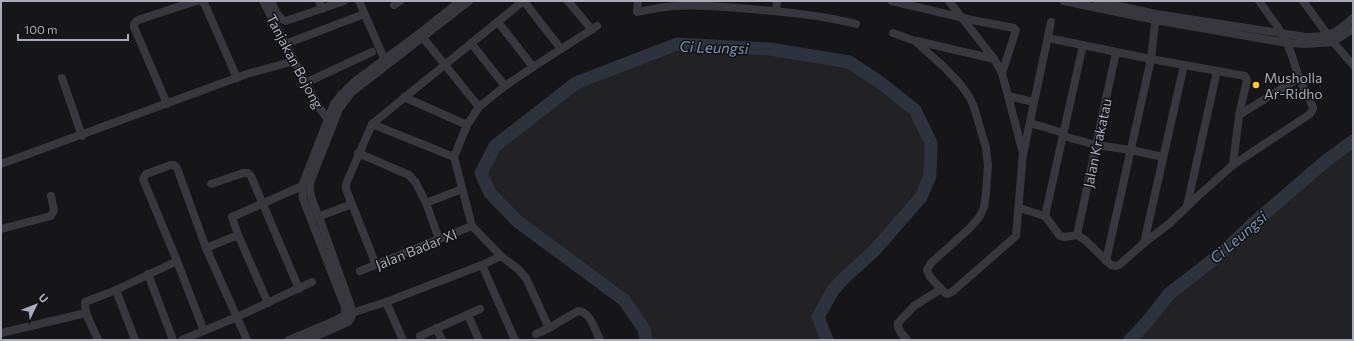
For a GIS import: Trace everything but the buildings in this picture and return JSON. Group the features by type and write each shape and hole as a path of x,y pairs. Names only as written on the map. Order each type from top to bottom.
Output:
{"street":[{"path":"167,104 134,24 138,20 196,1"},
{"path":"202,1 237,78"},
{"name":"Tanjakan Bojong","path":"263,1 305,84 322,112 332,120"},
{"path":"271,1 281,20 286,21 321,5 344,1"},
{"path":"359,1 386,62"},
{"path":"421,36 460,1"},
{"path":"349,314 303,199 302,186 332,120 352,92 386,62 469,1"},
{"path":"550,328 526,278 518,269 501,256 472,226 454,157 466,125 479,107 532,67 594,28 568,1"},
{"path":"638,1 637,12 676,3 776,11 830,18 856,24"},
{"path":"776,1 776,11"},
{"path":"892,1 1016,29 1002,73"},
{"path":"949,1 994,59 1002,73 1023,153"},
{"path":"1064,1 1112,5"},
{"path":"1097,1 1156,17 1287,43 1306,44 1331,39 1353,29"},
{"path":"1019,208 1045,216 1060,236 1064,237 1077,235 1085,240 1113,266 1119,265 1170,223 1233,165 1312,112 1314,110 1313,107 1299,78 1287,43 1259,1"},
{"path":"1303,1 1331,39 1353,65"},
{"path":"376,265 346,189 346,184 358,153 372,124 444,64 520,4 525,2 561,49"},
{"path":"288,43 364,14"},
{"path":"1156,17 1331,39"},
{"path":"1106,261 1151,59 1156,17"},
{"path":"1331,39 1353,18"},
{"path":"498,22 532,67"},
{"path":"915,41 954,77 970,98 986,148 988,165 984,207 980,216 970,228 928,266 928,272 941,289 947,294 952,292 1017,234 1023,153 1051,22"},
{"path":"893,33 915,41 994,59"},
{"path":"421,36 479,107"},
{"path":"1048,38 1245,76 1247,80 1239,115 1233,165"},
{"path":"471,43 505,86"},
{"path":"1045,216 1083,45"},
{"path":"305,84 372,52"},
{"name":"Jalan Krakatau","path":"1077,235 1116,52"},
{"path":"1,164 82,136 237,78 294,61"},
{"path":"1144,243 1184,65"},
{"path":"1187,206 1217,71"},
{"path":"62,78 82,136"},
{"path":"1239,115 1299,78"},
{"path":"1008,96 1034,102"},
{"path":"404,97 466,125"},
{"path":"307,340 348,322 351,318 319,216 311,198 310,183 332,120"},
{"path":"1030,123 1096,144 1163,156"},
{"path":"372,124 454,157"},
{"path":"358,153 409,175 416,183 426,203 439,239"},
{"path":"204,330 144,181 146,174 171,165 176,166 206,248 246,340"},
{"path":"211,184 243,173 248,173 251,176 299,289"},
{"path":"268,303 232,219 233,216 302,186"},
{"path":"426,203 462,189"},
{"path":"1,229 51,216 54,210 51,196"},
{"path":"311,220 352,204"},
{"name":"Jalan Badar XI","path":"360,271 472,226"},
{"path":"206,248 238,235"},
{"path":"289,340 349,314 386,302 482,265 501,256"},
{"path":"98,340 86,313 84,305 85,302 116,290 177,261"},
{"path":"482,265 516,340"},
{"path":"148,274 173,340"},
{"path":"182,340 237,317 312,282"},
{"path":"907,340 897,326 898,323 914,306 941,289"},
{"path":"116,290 135,340"},
{"path":"386,302 403,340"},
{"path":"420,336 480,309"},
{"path":"536,334 550,328 578,311 581,311 588,315 600,340"},
{"path":"1,333 86,313"},
{"path":"468,315 479,340"},
{"path":"436,328 442,340"}],"shaded area":[{"path":"677,44 768,49 849,62 915,110 931,143 930,176 921,197 874,251 833,290 818,317 827,340 646,340 644,329 624,300 519,223 490,193 481,173 495,146 576,83"},
{"path":"1353,142 1353,340 1129,340 1169,294 1223,252 1300,183"}],"waterway":[{"name":"Ci Leungsi","path":"646,340 644,329 624,300 517,221 490,193 481,173 495,146 576,83 677,44 770,49 849,62 881,83 915,110 931,143 930,176 921,197 874,251 833,290 818,317 827,340"},
{"name":"Ci Leungsi","path":"1130,340 1147,322 1169,294 1223,252 1257,220 1327,160 1353,141"}],"place":[{"name":"Musholla Ar-Ridho","path":"1256,85"}]}
